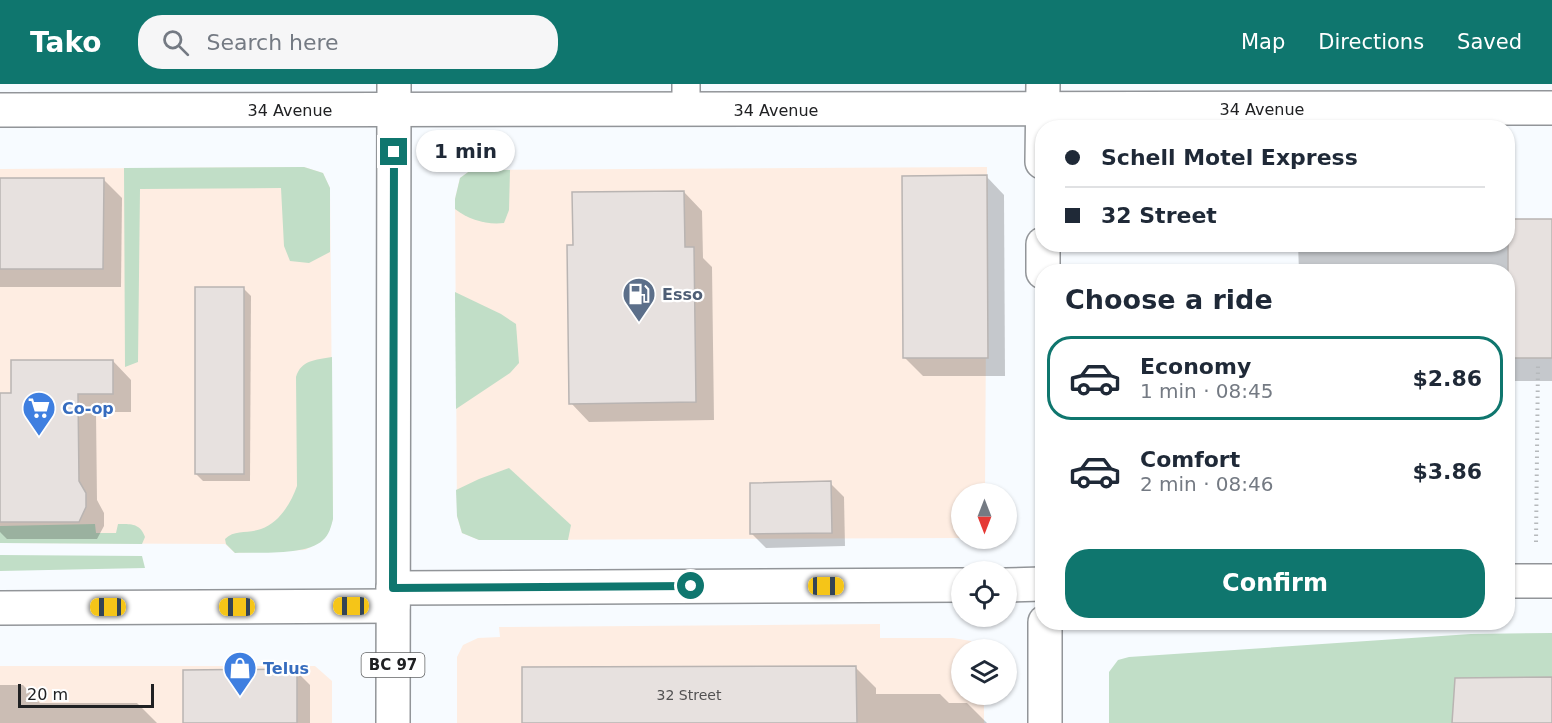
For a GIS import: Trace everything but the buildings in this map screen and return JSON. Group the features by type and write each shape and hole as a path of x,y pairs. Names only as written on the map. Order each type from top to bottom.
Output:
{"main road":[{"name":"34 Avenue","path":"0,110 394,97 1043,97 1552,108"},
{"name":"BC 97","path":"393,723 394,97"},
{"path":"1043,97 1043,120"},
{"path":"1515,581 1552,581"},
{"path":"0,608 951,585"},
{"path":"1017,585 1035,585"},
{"path":"1045,630 1045,723"}],"path":[{"path":"1536,546 1538,363"}],"shaded area":[{"path":"304,167 323,173 330,188 333,519 322,541 305,550 235,553 225,544 0,543 0,169"},
{"path":"987,167 985,483 951,483 951,538 479,540 462,533 457,516 455,199 460,178 471,170"},
{"path":"880,624 880,638 959,639 951,639 951,705 984,705 984,723 457,723 457,657 463,645 478,638 500,637 499,627"},
{"path":"0,666 315,666 332,681 332,723 0,723"}],"green space":[{"path":"304,167 323,173 330,188 330,252 309,263 290,261 284,246 281,188 140,189 138,362 125,367 124,168"},
{"path":"471,170 510,170 509,210 504,223 478,221 455,209 460,178"},
{"path":"455,292 501,314 516,324 519,363 510,373 456,409"},
{"path":"332,357 333,519 328,533 323,540 306,549 235,553 226,544 225,539 233,534 267,526 284,512 291,499 297,486 296,377 305,364"},
{"path":"509,468 571,525 568,540 479,540 462,533 457,516 456,490"},
{"path":"95,524 96,533 116,533 118,524 134,525 143,532 145,537 142,544 0,543 0,526"},
{"path":"0,555 142,556 145,568 0,571"},
{"path":"1552,633 1552,723 1109,723 1109,672 1118,660 1129,657 1471,634"}],"place":[{"name":"Esso","path":"639,323"},
{"name":"Co-op","path":"39,437"},
{"name":"Telus","path":"240,697"}],"route":[{"path":"394,152 393,588 691,586"}]}
